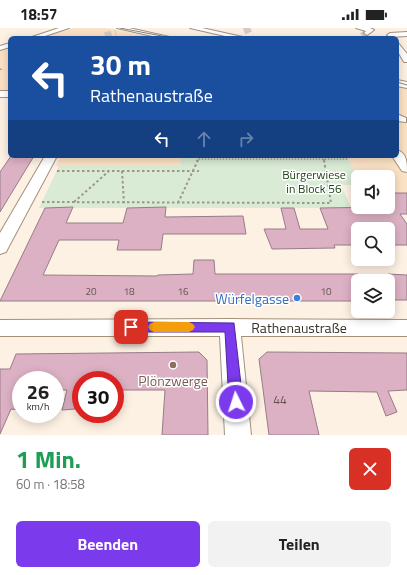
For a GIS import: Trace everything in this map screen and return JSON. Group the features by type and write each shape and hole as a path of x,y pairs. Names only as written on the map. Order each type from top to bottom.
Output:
{"street":[{"path":"37,36 66,28"},
{"path":"120,28 154,36"},
{"path":"193,28 231,36 244,31"},
{"path":"359,28 371,30 363,36"},
{"path":"385,28 391,36 407,34"},
{"path":"399,48 407,60"},
{"path":"399,157 407,168"},
{"path":"0,248 50,158"},
{"path":"230,327 238,435"},
{"name":"Rathenaustraße","path":"0,328 407,328"}],"path":[{"path":"178,203 198,159 348,159"},
{"path":"42,202 124,204 331,203 324,159"},
{"path":"43,171 199,171"},
{"path":"73,202 109,171"},
{"path":"122,171 124,204"}],"shaded area":[{"path":"74,28 105,28 147,36 48,36"},
{"path":"8,48 8,91 0,91 0,50"},
{"path":"399,86 407,88 407,208 395,208 395,170 354,170 347,158 399,158"},
{"path":"60,158 181,158 180,166 56,166"}],"green space":[{"name":"Bürgerwiese in Block 56","path":"181,158 347,158 354,170 351,170 351,185 341,185 351,208 39,208 59,166 180,166"}],"building":[{"path":"10,158 33,158 0,212 0,172"},
{"path":"395,193 407,193 407,214 400,214 407,224 407,245 395,245 395,222 351,222 351,245 334,245 335,248 272,249 264,229 286,229 281,208 294,208 300,229 328,229 320,208 351,208 351,214 395,214"},
{"path":"73,207 66,223 123,223 127,208 166,207 165,217 243,216 246,234 163,234 161,250 117,250 119,240 59,240 43,275 157,276 193,274 194,260 214,260 215,274 351,274 351,301 0,301 45,208"},
{"path":"395,274 407,275 407,300 395,300"},
{"path":"199,352 207,360 208,435 162,435 165,390 124,390 124,371 72,371 72,409 64,410 67,390 64,390 64,371 12,371 12,409 0,434 0,369 10,369 16,354"},
{"path":"267,352 407,353 407,390 388,391 397,412 386,416 377,392 309,391 319,435 269,435 259,359"}],"tunnel":[{"path":"244,31 251,28"},
{"path":"105,36 116,33"},
{"path":"362,36 367,33"}],"tram line":[{"path":"120,28 162,36"},
{"path":"399,83 407,85"}],"slow traffic":[{"path":"154,327 189,327"}],"place":[{"name":"Würfelgasse","path":"297,298"},
{"name":"Plönzwerge","path":"173,365"}],"route":[{"path":"131,327 230,327 236,402"}]}
